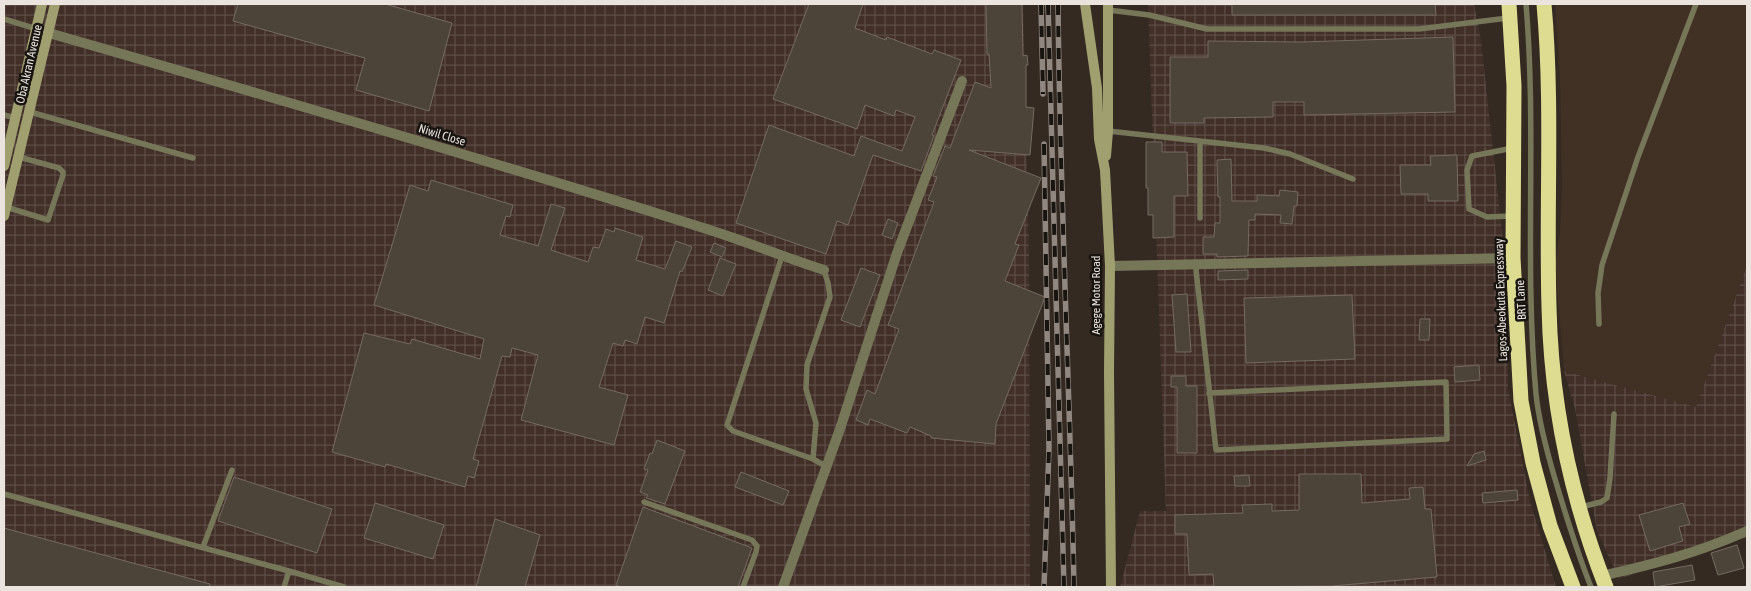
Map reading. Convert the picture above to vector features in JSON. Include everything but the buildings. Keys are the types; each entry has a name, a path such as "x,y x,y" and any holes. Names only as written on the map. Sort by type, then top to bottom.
{"highway":[{"path":"1544,4 1548,50 1548,308 1556,390 1568,467 1600,583"},
{"name":"Lagos-Abeokuta Expressway","path":"1510,11 1514,86 1513,258 1521,401 1533,462 1550,526 1573,587"}],"main road":[{"name":"Oba Akran Avenue","path":"4,166 42,4"},
{"name":"Oba Akran Avenue","path":"5,212 55,4"},
{"name":"Agege Motor Road","path":"1085,4 1097,88 1099,139 1105,170 1110,266 1111,587"},
{"path":"1105,170 1108,131 1108,7"}],"street":[{"name":"Niwil Close","path":"49,33 323,112 687,223 824,270"},
{"path":"783,587 840,430 897,253 962,81"},
{"path":"1110,266 1513,258"},
{"path":"1600,583 1717,544 1747,530"}],"lane":[{"name":"BRT Lane","path":"1526,4 1530,48 1530,265 1536,396 1547,451 1567,522 1600,583"},
{"path":"1598,324 1598,293 1602,265 1638,157 1696,4"},
{"path":"1108,7 1207,30 1419,29 1510,11"},
{"path":"4,19 37,29"},
{"path":"30,112 193,158"},
{"path":"4,114 16,118"},
{"path":"1108,131 1264,148 1290,154 1353,179"},
{"path":"1200,141 1200,218"},
{"path":"1513,148 1472,156 1467,170 1469,210 1488,217 1513,216"},
{"path":"5,212 48,220 63,175 59,168 19,157"},
{"path":"782,256 727,425 733,431 813,459 827,467"},
{"path":"1197,265 1196,270 1209,393 1216,450 1447,439 1446,382 1209,393"},
{"path":"813,459 816,423 806,389 806,373 830,297 824,270"},
{"path":"1579,508 1601,502 1606,498 1610,478 1614,414"},
{"path":"203,548 232,470"},
{"path":"4,494 344,587"},
{"path":"644,502 752,540 757,546 756,552 743,587"},
{"path":"284,587 289,571"}],"shaded area":[{"path":"4,4 1023,4 1029,248 1030,587 4,587"},
{"path":"1148,4 1474,4 1481,40 1503,241 1507,314 1508,388 1530,501 1556,587 1120,587 1140,511 1166,511"},
{"path":"1555,4 1747,4 1747,265 1696,407 1564,371 1555,264 1560,233 1562,187 1560,77"},
{"path":"1747,265 1747,537 1619,579 1597,531 1575,409 1564,371 1696,406"}],"railway":[{"path":"1041,4 1043,94"},
{"path":"1048,4 1064,587"},
{"path":"1058,4 1074,587"},
{"path":"1044,144 1049,448 1044,587"}]}
